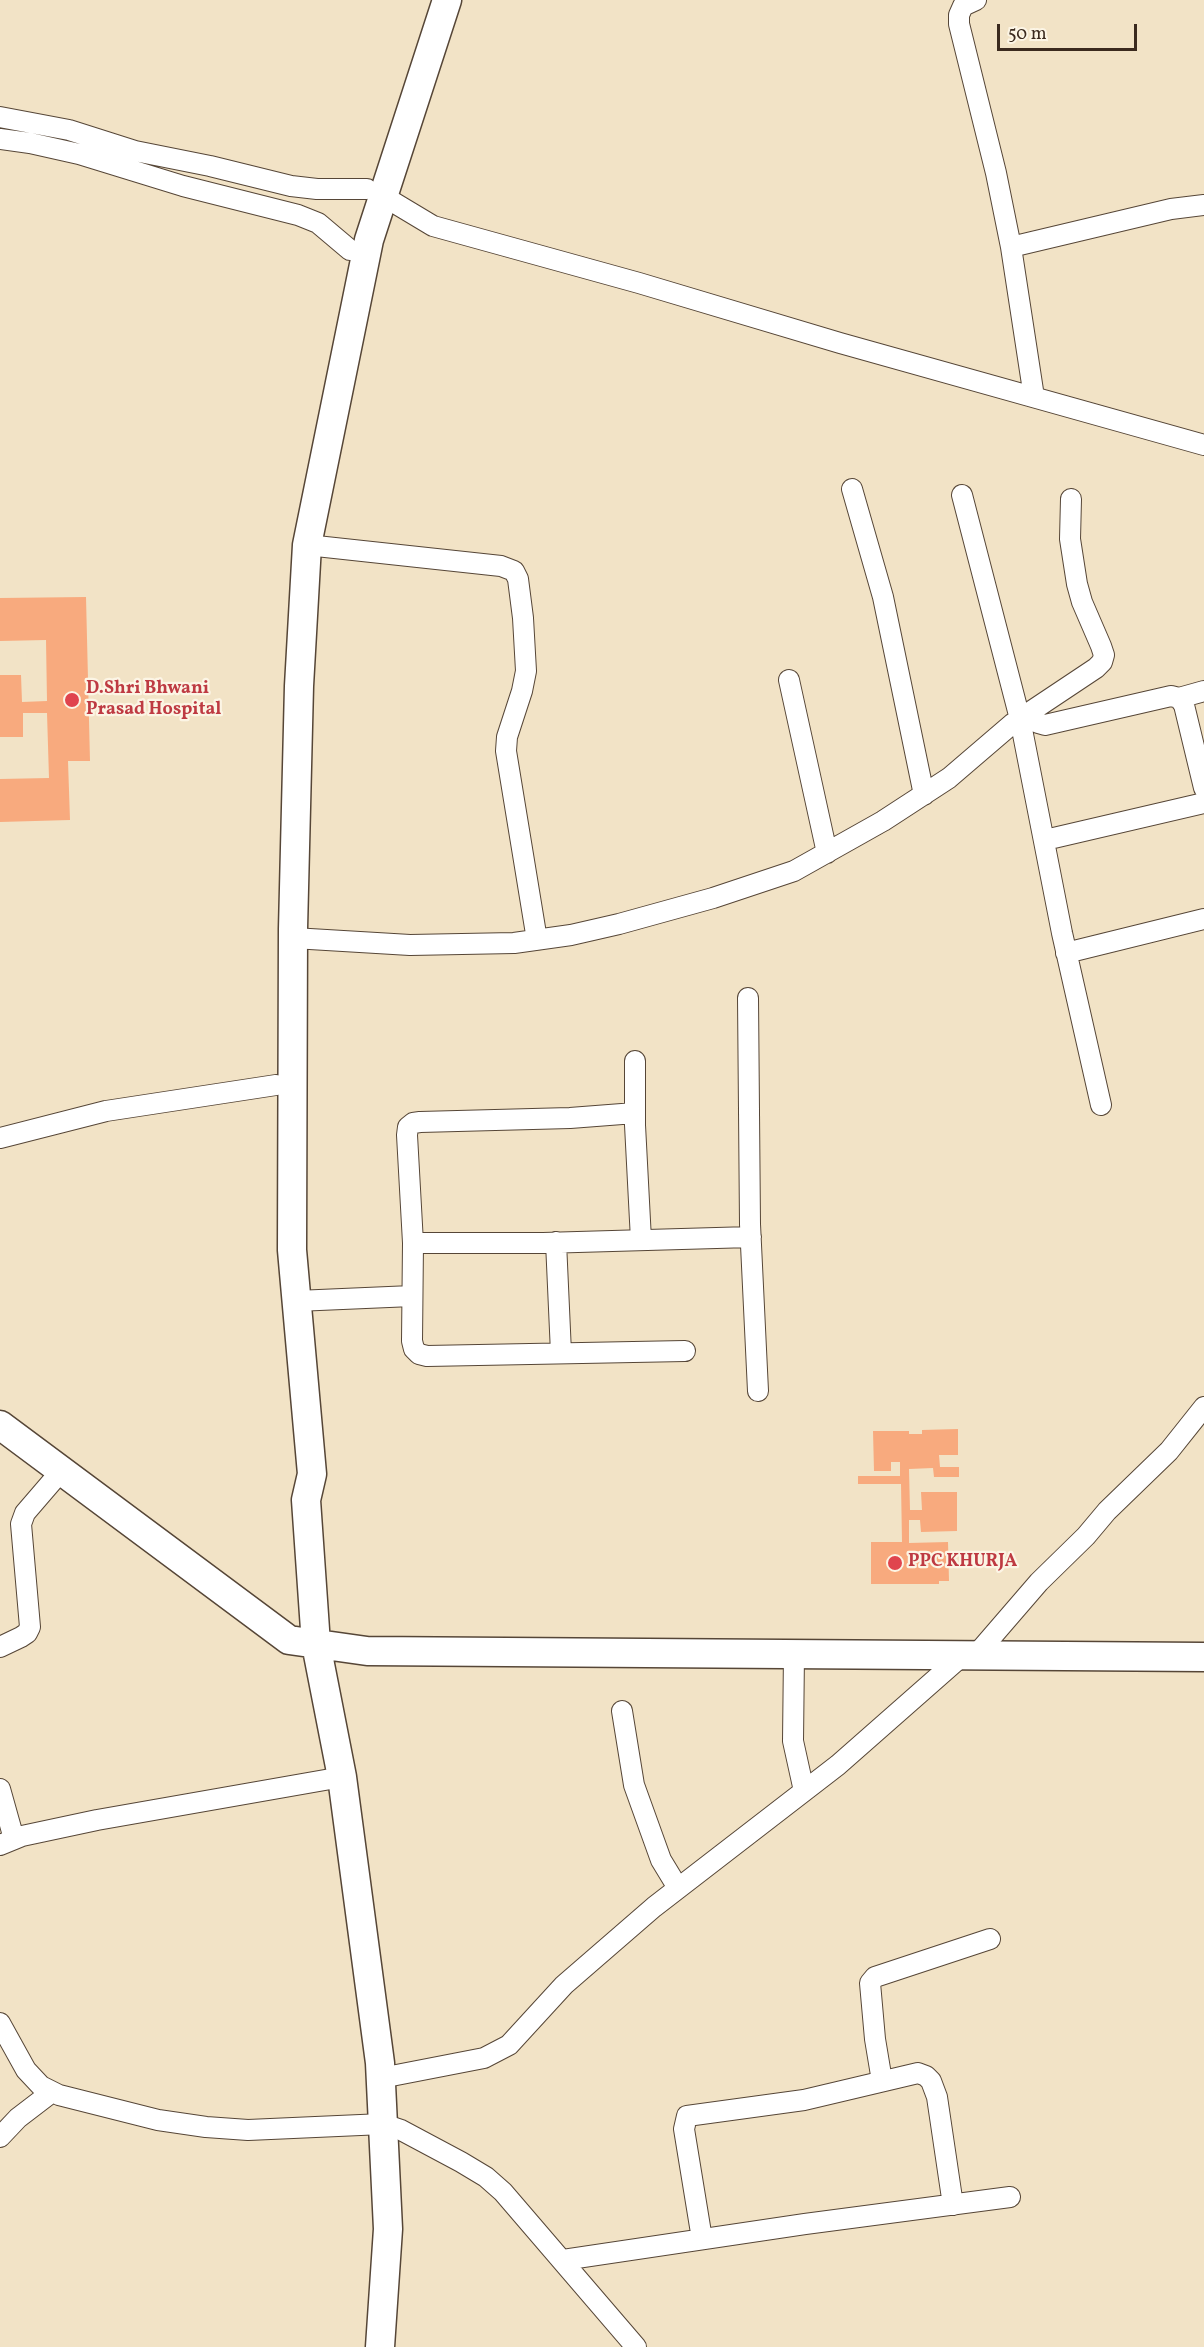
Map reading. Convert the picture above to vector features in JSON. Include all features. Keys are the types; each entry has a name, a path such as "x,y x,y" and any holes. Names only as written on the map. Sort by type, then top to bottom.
{"street":[{"path":"306,1500 292,1473 274,1253 284,605 294,514 315,412 342,302 430,0"},
{"path":"380,2347 388,2229 381,2078 342,1777 316,1644 306,1500 312,1474 292,1250 293,939 299,686 307,545 366,218 447,0"},
{"path":"976,0 963,6 959,15 959,24 996,173 1011,247 1034,397"},
{"path":"0,117 59,128 135,151 291,186 327,190 366,218"},
{"path":"0,139 30,142 79,154 183,186 298,215 318,223 366,218 433,226 1204,445"},
{"path":"1011,247 1171,209 1204,205"},
{"path":"852,489 882,597 924,795"},
{"path":"962,495 1024,717 1066,953 1101,1106"},
{"path":"293,939 410,945 514,943 620,924 712,898 794,871 884,821 949,778 1024,717 1102,662 1104,655 1077,584 1070,539 1071,499"},
{"path":"307,545 501,566 514,570 518,579 524,618 526,671 507,737 506,751 537,940"},
{"path":"789,680 827,853"},
{"path":"1024,717 1045,725 1171,696 1179,698 1204,691"},
{"path":"1179,698 1184,705 1204,788"},
{"path":"1045,840 1204,803"},
{"path":"1066,953 1204,919"},
{"path":"748,998 751,1237 758,1391"},
{"path":"635,1061 641,1240"},
{"path":"0,1138 106,1111 276,1085"},
{"path":"635,1113 570,1118 413,1123 408,1127 406,1135 413,1243 412,1341 414,1349 419,1354 427,1356 685,1351"},
{"path":"413,1243 751,1237"},
{"path":"556,1242 561,1353"},
{"path":"296,1301 412,1296"},
{"path":"381,2078 484,2058 509,2045 564,1985 678,1888 838,1765 970,1655 1086,1536 1107,1511 1169,1451 1204,1407"},
{"path":"0,1425 289,1640 367,1651 1204,1657"},
{"path":"0,1647 27,1633 30,1627 21,1524 25,1513 62,1470"},
{"path":"794,1654 794,1741 804,1791"},
{"path":"622,1711 634,1785 661,1860 678,1888"},
{"path":"0,1789 7,1842 97,1820 342,1777"},
{"path":"882,2080 871,2010 870,1983 875,1977 990,1940"},
{"path":"0,2023 26,2070 41,2086 52,2092 158,2120 206,2127 248,2130 383,2124 401,2130 486,2178 503,2192 636,2347"},
{"path":"702,2239 684,2129 687,2116 804,2100 918,2073 931,2081 938,2097 953,2205"},
{"path":"0,2137 18,2118 52,2092"},
{"path":"562,2260 1010,2197"}],"building":[{"path":"86,597 90,761 68,761 70,820 0,822 0,779 49,778 47,713 23,713 23,737 0,737 0,675 21,675 22,702 47,701 46,640 0,641 0,598"},
{"path":"958,1429 958,1455 939,1455 940,1467 959,1467 959,1477 934,1477 933,1468 909,1469 910,1510 922,1510 921,1492 957,1492 957,1531 921,1532 920,1520 909,1520 909,1543 948,1542 949,1581 939,1581 939,1584 871,1584 871,1542 902,1542 901,1484 858,1484 858,1476 900,1476 900,1462 891,1462 891,1471 874,1471 873,1431 909,1431 909,1434 922,1434 922,1430"}],"place":[{"name":"D.Shri Bhwani Prasad Hospital","path":"72,700"},
{"name":"PPC KHURJA","path":"895,1563"}]}
